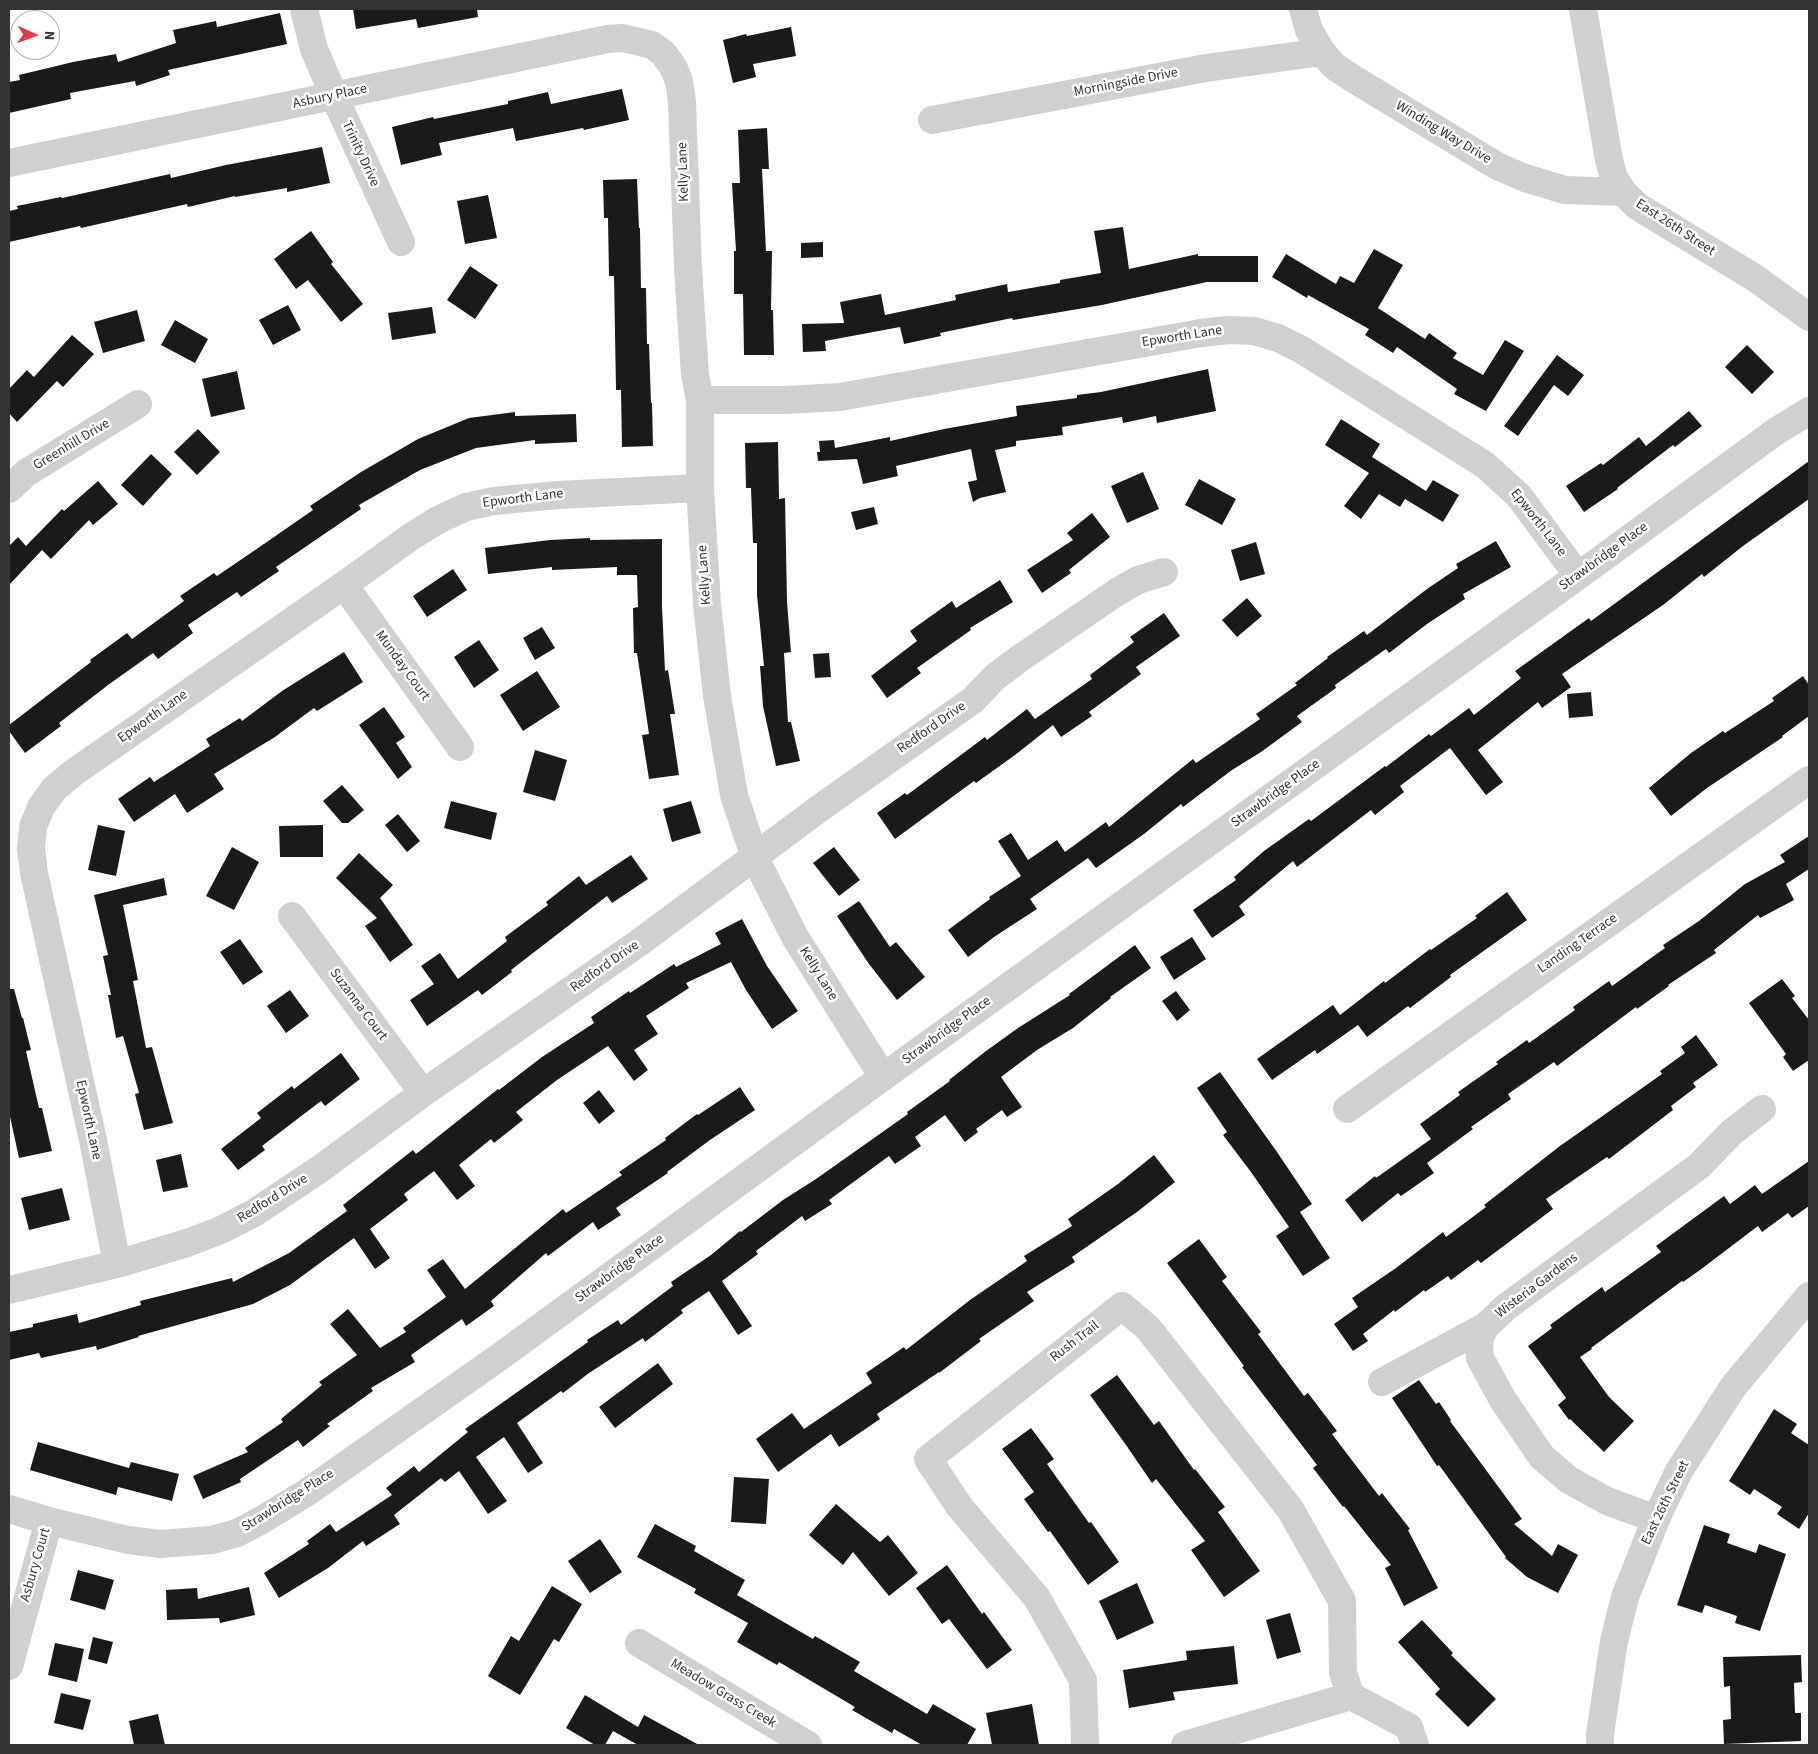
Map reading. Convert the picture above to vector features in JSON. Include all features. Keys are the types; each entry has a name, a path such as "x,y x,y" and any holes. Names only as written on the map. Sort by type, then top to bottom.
{"street":[{"name":"Trinity Drive","path":"304,9 314,49 401,242"},
{"name":"Winding Way Drive","path":"1303,9 1309,30 1322,52 1334,66 1497,166 1525,178 1565,190 1623,192"},
{"name":"East 26th Street","path":"1583,9 1609,160 1614,178 1623,192 1637,206 1755,278 1809,317"},
{"name":"Asbury Place","path":"9,163 608,39 623,38 652,45"},
{"name":"Kelly Lane","path":"652,45 663,53 672,64 679,81 682,101 688,268 695,375 700,400 700,488 707,604 717,696 734,795 755,858 795,937 883,1077"},
{"name":"Morningside Drive","path":"932,120 1206,68 1322,52"},
{"name":"Epworth Lane","path":"700,400 785,400 840,397 1201,333 1229,330 1254,331 1278,338 1302,350 1485,465 1519,496 1578,576"},
{"name":"Greenhill Drive","path":"9,489 26,473 138,404"},
{"name":"Strawbridge Place","path":"49,1521 135,1541 160,1544 212,1540 237,1533 306,1493 498,1358 1775,432 1809,411"},
{"name":"Epworth Lane","path":"117,1264 92,1138 34,873 31,849 33,827 41,807 54,790 73,773 412,536 438,520 466,508 494,500 700,488"},
{"name":"Redford Drive","path":"9,1290 117,1264 187,1243 221,1230 254,1213 320,1169 423,1093 640,942 820,808 973,700 1019,658 1116,592 1138,580 1164,572"},
{"name":"Munday Court","path":"344,585 460,747"},
{"name":"Landing Terrace","path":"1347,1109 1809,780"},
{"name":"Suzanna Court","path":"292,916 423,1093"},
{"name":"Wisteria Gardens","path":"1656,1518 1607,1501 1569,1480 1542,1457 1503,1400 1480,1358 1479,1344 1481,1334 1486,1326 1506,1307 1699,1166 1732,1132 1762,1109"},
{"name":"East 26th Street","path":"1600,1745 1614,1641 1626,1598 1656,1518 1679,1471 1733,1388 1809,1296"},
{"name":"Rush Trail","path":"1085,1745 1083,1680 1037,1598 959,1506 928,1459 1122,1306 1148,1328 1290,1509 1342,1601 1343,1673 1351,1696"},
{"path":"1382,1382 1486,1326"},
{"path":"9,1509 49,1521"},
{"name":"Asbury Court","path":"9,1666 49,1521"},
{"name":"Meadow Grass Creek","path":"639,1643 808,1745"},
{"path":"1185,1745 1351,1696 1409,1727 1415,1745"}],"building":[{"path":"353,9 477,9 478,17 418,28 416,19 356,29"},
{"path":"280,13 287,44 168,70 170,75 136,86 135,81 70,93 71,99 9,113 9,82 20,80 19,75 116,54 118,62 176,43 173,30 216,21 217,27"},
{"path":"791,27 796,56 753,64 756,77 733,83 723,40 746,34 747,36"},
{"path":"622,89 629,120 584,130 583,128 516,141 513,128 439,143 442,155 401,165 392,127 433,117 434,119 508,104 508,101 548,92 551,104"},
{"path":"767,128 769,169 762,169 766,251 772,251 771,310 773,310 774,355 744,355 743,294 734,294 734,251 736,251 732,183 740,183 738,130"},
{"path":"322,147 330,183 287,192 287,188 235,196 188,207 187,204 9,242 9,211 18,209 17,206 170,174 171,178 226,165"},
{"path":"637,179 641,288 646,288 653,446 622,447 621,390 616,390 614,276 609,276 608,218 604,218 603,180"},
{"path":"488,195 497,238 465,244 457,201"},
{"path":"1123,227 1129,269 1198,254 1198,256 1258,256 1258,282 1207,282 1102,305 1013,320 1012,318 940,333 941,336 904,344 900,327 825,341 826,351 803,352 802,324 844,323 840,302 881,294 885,315 956,300 955,295 1007,284 1008,292 1060,283 1060,280 1101,273 1094,231"},
{"path":"311,231 333,262 331,264 363,304 341,322 308,280 296,289 274,259"},
{"path":"823,242 823,257 801,258 801,243"},
{"path":"1374,249 1403,265 1378,308 1425,339 1429,333 1457,353 1453,358 1483,375 1505,340 1524,351 1486,411 1454,394 1457,389 1397,347 1393,353 1365,335 1369,329 1308,295 1307,298 1272,277 1286,254 1336,284 1340,276 1354,283"},
{"path":"470,266 498,285 475,319 447,300"},
{"path":"288,305 301,330 273,345 259,320"},
{"path":"432,307 436,333 392,340 388,313"},
{"path":"137,310 145,341 103,353 94,322"},
{"path":"175,320 208,339 195,363 161,345"},
{"path":"72,335 94,354 63,387 57,381 17,422 9,413 9,389 27,370 34,377"},
{"path":"1747,345 1774,372 1752,394 1725,367"},
{"path":"1557,355 1584,375 1568,396 1554,385 1518,436 1504,426"},
{"path":"1208,369 1216,411 1157,423 1156,416 1123,423 1122,417 1062,427 1063,435 1016,441 1016,446 995,450 1006,492 980,498 973,502 968,482 977,480 971,449 896,466 898,476 863,484 857,459 818,461 817,452 820,452 819,441 834,440 835,448 890,437 890,441 1017,416 1016,406 1077,398 1077,395 1101,392"},
{"path":"237,371 245,409 211,417 202,379"},
{"path":"1689,411 1702,426 1675,447 1673,445 1618,489 1584,512 1566,486 1601,463 1603,465 1639,437 1646,446"},
{"path":"515,412 515,416 576,414 577,442 535,444 535,440 476,448 420,470 359,505 361,509 276,567 279,571 241,597 237,592 188,625 193,633 158,659 153,653 108,685 59,723 61,726 25,753 9,731 9,725 91,662 90,660 127,633 132,639 184,601 180,596 214,573 217,576 261,546 313,510 310,506 361,472 418,439 469,418"},
{"path":"1341,419 1380,444 1372,457 1426,491 1433,480 1459,495 1443,522 1405,499 1400,507 1379,494 1361,519 1344,506 1369,473 1325,445"},
{"path":"198,429 220,452 197,475 174,452"},
{"path":"778,442 779,499 785,498 787,602 791,652 784,653 788,722 791,722 800,761 776,766 763,706 760,666 764,666 757,595 757,543 753,543 751,488 746,488 745,443"},
{"path":"151,454 172,474 143,506 121,485"},
{"path":"1809,461 1809,499 1743,546 1704,577 1702,574 1663,605 1562,674 1571,687 1542,708 1538,702 1478,750 1503,782 1486,795 1450,748 1400,786 1404,792 1375,815 1371,810 1297,867 1293,861 1239,906 1245,915 1212,938 1193,910 1236,880 1234,877 1264,851 1309,819 1311,821 1429,734 1431,736 1469,708 1474,715 1521,678 1515,671 1589,618 1591,621"},
{"path":"1143,472 1159,509 1127,523 1111,486"},
{"path":"1199,479 1236,499 1222,525 1185,505"},
{"path":"98,481 118,504 93,525 89,520 51,559 42,550 9,585 9,546 18,537 26,546 62,509 64,511"},
{"path":"874,507 878,524 856,530 851,512"},
{"path":"1092,513 1110,537 1069,570 1071,573 1042,593 1027,570 1073,540 1067,533"},
{"path":"590,538 590,540 662,539 662,607 665,671 668,670 675,714 670,714 679,775 649,779 642,735 649,734 637,653 634,653 633,608 638,607 637,575 617,575 617,567 552,570 552,567 488,574 485,548 550,540"},
{"path":"1496,541 1511,567 1463,594 1465,599 1427,624 1389,653 1386,649 1335,685 1336,688 1297,716 1302,722 1261,752 1232,770 1183,807 1181,804 1144,834 1096,868 1088,858 1030,899 1037,909 994,937 968,957 948,930 990,899 989,897 1021,876 998,841 1011,833 1028,860 1057,840 1065,852 1106,822 1109,827 1193,759 1196,763 1260,719 1256,714 1297,685 1295,683 1327,657 1364,631 1367,635 1458,568 1456,564"},
{"path":"1256,542 1265,574 1240,581 1231,550"},
{"path":"453,569 467,590 427,617 413,596"},
{"path":"1000,580 1013,602 970,628 971,630 917,668 921,673 887,698 871,676 917,641 910,631 952,601 956,608"},
{"path":"1247,598 1262,616 1237,637 1222,620"},
{"path":"1164,613 1180,636 1136,667 1141,674 1089,712 1092,716 1061,737 1053,725 1015,755 976,783 974,781 895,839 877,813 905,793 907,795 985,737 987,740 1027,709 1035,719 1092,679 1090,675 1134,642 1130,637"},
{"path":"542,627 555,648 535,660 523,638"},
{"path":"479,640 499,670 474,688 454,657"},
{"path":"344,652 363,682 317,711 314,708 275,737 214,774 224,789 187,813 175,794 134,822 118,799 150,777 154,782 210,746 206,739 240,718 242,721 282,691"},
{"path":"829,653 831,677 815,678 813,654"},
{"path":"537,671 560,707 523,731 500,695"},
{"path":"1803,676 1809,685 1809,716 1783,737 1707,788 1671,816 1649,788 1691,753 1723,731 1725,733 1774,701 1772,698"},
{"path":"1591,692 1593,716 1569,718 1567,694"},
{"path":"384,707 405,737 396,743 412,767 398,779 359,725"},
{"path":"535,750 567,760 555,801 523,792"},
{"path":"342,785 364,810 348,823 342,823 323,801"},
{"path":"451,801 497,813 491,840 444,828"},
{"path":"691,801 701,833 672,842 663,809"},
{"path":"398,814 420,841 407,852 385,825"},
{"path":"98,825 125,831 116,876 88,870"},
{"path":"323,825 323,857 280,857 279,826"},
{"path":"1809,836 1809,869 1786,884 1794,900 1760,918 1758,915 1714,950 1716,953 1668,985 1637,1009 1636,1007 1557,1066 1554,1062 1508,1094 1511,1099 1471,1127 1473,1129 1427,1163 1434,1173 1401,1196 1398,1193 1362,1222 1345,1200 1375,1176 1376,1178 1431,1139 1420,1124 1460,1095 1458,1092 1498,1064 1496,1062 1527,1040 1529,1043 1575,1010 1573,1007 1609,981 1612,986 1665,948 1663,945 1699,921 1745,884 1785,862 1780,855"},
{"path":"232,847 259,862 234,910 206,896"},
{"path":"834,847 860,880 839,896 813,863"},
{"path":"359,853 393,885 380,898 413,945 390,962 365,926 377,918 336,878"},
{"path":"631,855 648,879 612,903 607,896 511,970 512,972 482,995 478,990 427,1026 410,1000 434,984 421,966 440,953 458,979 507,941 505,937 548,905 546,902 579,876 586,885"},
{"path":"164,878 167,895 123,905 138,980 133,981 146,1048 152,1047 173,1123 144,1130 135,1094 139,1093 123,1036 116,1038 108,995 111,995 103,956 108,955 94,895"},
{"path":"1507,892 1527,920 1450,975 1451,977 1410,1008 1408,1006 1367,1037 1358,1025 1317,1054 1315,1050 1272,1080 1257,1059 1333,1005 1340,1015 1384,981 1385,983 1430,949 1477,918 1475,916"},
{"path":"859,901 890,947 896,942 925,977 897,1000 869,964 837,916"},
{"path":"742,919 767,966 798,1011 772,1029 746,990 731,962 686,983 689,988 646,1016 658,1034 634,1050 648,1070 634,1081 608,1046 557,1080 516,1112 523,1120 494,1143 491,1139 459,1165 475,1186 457,1200 434,1171 404,1194 408,1200 370,1229 390,1258 375,1269 354,1238 290,1285 253,1304 138,1336 97,1350 96,1346 41,1358 39,1353 9,1360 9,1332 33,1327 33,1324 77,1314 79,1323 141,1305 140,1301 232,1278 233,1282 289,1253 347,1211 343,1205 413,1150 416,1154 498,1089 594,1023 591,1017 674,964 676,967 721,944 715,933"},
{"path":"1192,937 1206,959 1174,980 1160,957"},
{"path":"240,939 263,972 243,985 220,952"},
{"path":"1135,945 1151,968 1110,997 1073,1028 1037,1050 1001,1077 1022,1107 1007,1117 1002,1110 976,1129 978,1132 965,1142 945,1115 915,1137 921,1146 895,1164 889,1156 829,1200 832,1204 805,1221 802,1216 756,1251 758,1254 722,1281 752,1326 738,1335 709,1291 681,1310 683,1313 645,1342 643,1338 589,1373 563,1393 561,1391 517,1423 543,1463 528,1473 504,1437 476,1457 507,1501 488,1514 459,1471 445,1482 441,1478 394,1515 400,1524 366,1546 363,1541 328,1568 279,1598 264,1573 309,1544 307,1541 330,1524 336,1532 392,1495 386,1488 414,1466 419,1472 468,1432 465,1429 588,1342 587,1340 618,1320 621,1325 673,1286 671,1282 711,1255 783,1200 908,1114 907,1112 950,1081 986,1051 1070,995"},
{"path":"1782,979 1795,996 1792,998 1809,1020 1809,1060 1793,1071 1783,1057 1786,1054 1749,1003"},
{"path":"9,989 14,989 23,1018 31,1050 26,1051 39,1108 42,1108 52,1151 19,1158 9,1112"},
{"path":"290,990 309,1016 286,1033 267,1006"},
{"path":"1176,991 1190,1010 1177,1021 1162,1001"},
{"path":"1696,1035 1718,1065 1693,1083 1696,1087 1671,1106 1673,1110 1609,1159 1607,1157 1546,1199 1553,1209 1481,1263 1478,1260 1451,1280 1448,1276 1425,1292 1424,1290 1395,1312 1394,1310 1363,1334 1368,1341 1353,1351 1334,1324 1358,1307 1352,1298 1396,1268 1443,1232 1446,1237 1486,1207 1484,1205 1560,1146 1662,1074 1660,1071 1685,1053 1681,1047"},
{"path":"341,1053 360,1079 325,1106 321,1101 262,1146 265,1150 238,1170 221,1149 261,1118 257,1113 292,1086 294,1089"},
{"path":"1220,1072 1312,1204 1300,1212 1330,1258 1303,1276 1276,1236 1289,1227 1223,1135 1227,1132 1197,1088"},
{"path":"740,1087 755,1110 616,1208 621,1215 598,1230 593,1222 548,1256 546,1253 491,1301 494,1306 466,1326 462,1319 411,1355 415,1362 371,1388 373,1391 327,1424 330,1426 303,1447 298,1440 240,1479 241,1482 203,1499 193,1476 248,1452 245,1448 283,1422 281,1419 322,1385 319,1382 357,1355 330,1324 348,1309 380,1348 406,1332 403,1328 446,1297 427,1270 443,1259 465,1289 563,1209 566,1213 622,1175 619,1172 666,1140 665,1138 697,1114"},
{"path":"599,1090 615,1111 599,1124 583,1103"},
{"path":"181,1154 188,1187 163,1192 156,1160"},
{"path":"1154,1155 1175,1182 1137,1212 1072,1257 1075,1262 1027,1292 1034,1301 979,1339 981,1341 939,1373 877,1414 880,1419 839,1447 831,1434 778,1472 756,1439 792,1413 804,1429 872,1383 866,1373 904,1347 906,1350 970,1300 1027,1261 1024,1256 1072,1226 1068,1219 1118,1184"},
{"path":"1809,1161 1809,1206 1792,1218 1788,1213 1762,1232 1758,1226 1580,1357 1609,1397 1634,1421 1604,1452 1569,1420 1558,1405 1566,1398 1528,1346 1552,1328 1550,1325 1602,1287 1605,1292 1661,1252 1656,1246 1724,1196 1730,1204 1755,1185 1762,1194"},
{"path":"62,1188 70,1220 29,1230 21,1198"},
{"path":"1199,1239 1227,1277 1222,1281 1261,1332 1258,1334 1304,1396 1308,1393 1337,1431 1332,1434 1379,1496 1382,1493 1410,1529 1408,1530 1438,1588 1404,1606 1385,1568 1391,1565 1313,1468 1317,1465 1242,1367 1244,1366 1167,1263"},
{"path":"658,1363 673,1384 615,1428 599,1407"},
{"path":"1117,1375 1154,1425 1159,1421 1194,1470 1225,1507 1218,1512 1260,1571 1224,1597 1191,1550 1205,1541 1156,1479 1152,1483 1090,1395"},
{"path":"1419,1380 1436,1404 1439,1402 1450,1421 1522,1519 1514,1524 1552,1556 1558,1544 1578,1555 1558,1593 1527,1577 1505,1558 1439,1465 1437,1466 1392,1398"},
{"path":"1774,1409 1797,1424 1791,1433 1809,1445 1809,1513 1799,1529 1777,1514 1782,1507 1754,1489 1750,1495 1729,1481"},
{"path":"1031,1428 1054,1459 1047,1464 1119,1562 1088,1585 1050,1531 1048,1532 1024,1499 1034,1492 1002,1449"},
{"path":"38,1442 129,1468 131,1462 179,1474 172,1501 118,1487 116,1495 30,1470"},
{"path":"734,1477 769,1479 766,1524 731,1522"},
{"path":"836,1504 880,1542 888,1535 918,1573 889,1596 853,1552 843,1565 809,1535"},
{"path":"655,1524 696,1546 694,1551 745,1580 737,1595 813,1639 815,1636 860,1662 854,1671 927,1714 933,1704 976,1729 967,1745 922,1745 894,1729 892,1733 852,1710 855,1707 779,1662 777,1665 737,1642 748,1623 694,1593 696,1589 637,1557"},
{"path":"1704,1525 1730,1534 1727,1543 1756,1553 1759,1544 1786,1554 1760,1631 1735,1623 1737,1616 1705,1605 1702,1613 1677,1605"},
{"path":"600,1539 622,1572 590,1593 568,1561"},
{"path":"947,1565 982,1614 984,1612 1012,1650 987,1669 949,1619 942,1624 916,1588"},
{"path":"78,1570 114,1580 105,1610 70,1600"},
{"path":"1137,1583 1154,1623 1117,1640 1099,1601"},
{"path":"552,1586 582,1604 559,1642 554,1639 520,1695 488,1676 511,1636 519,1641"},
{"path":"249,1587 255,1615 220,1623 219,1618 167,1620 166,1590 197,1588 198,1599"},
{"path":"1290,1613 1301,1652 1277,1659 1266,1620"},
{"path":"1422,1620 1453,1653 1451,1655 1496,1699 1468,1727 1435,1694 1440,1689 1398,1642"},
{"path":"93,1637 113,1642 107,1664 88,1659"},
{"path":"55,1643 84,1649 77,1682 48,1675"},
{"path":"1234,1646 1238,1684 1173,1692 1175,1700 1129,1708 1123,1670 1187,1660 1186,1651"},
{"path":"1801,1655 1802,1682 1794,1683 1795,1713 1801,1713 1801,1741 1724,1744 1723,1720 1731,1719 1730,1686 1724,1687 1723,1657"},
{"path":"61,1693 91,1700 83,1730 54,1723"},
{"path":"585,1695 638,1727 644,1715 699,1745 638,1745 613,1731 605,1745 595,1745 566,1728"},
{"path":"1032,1704 1039,1745 992,1745 986,1713"},
{"path":"158,1714 165,1745 134,1745 129,1721"}]}
